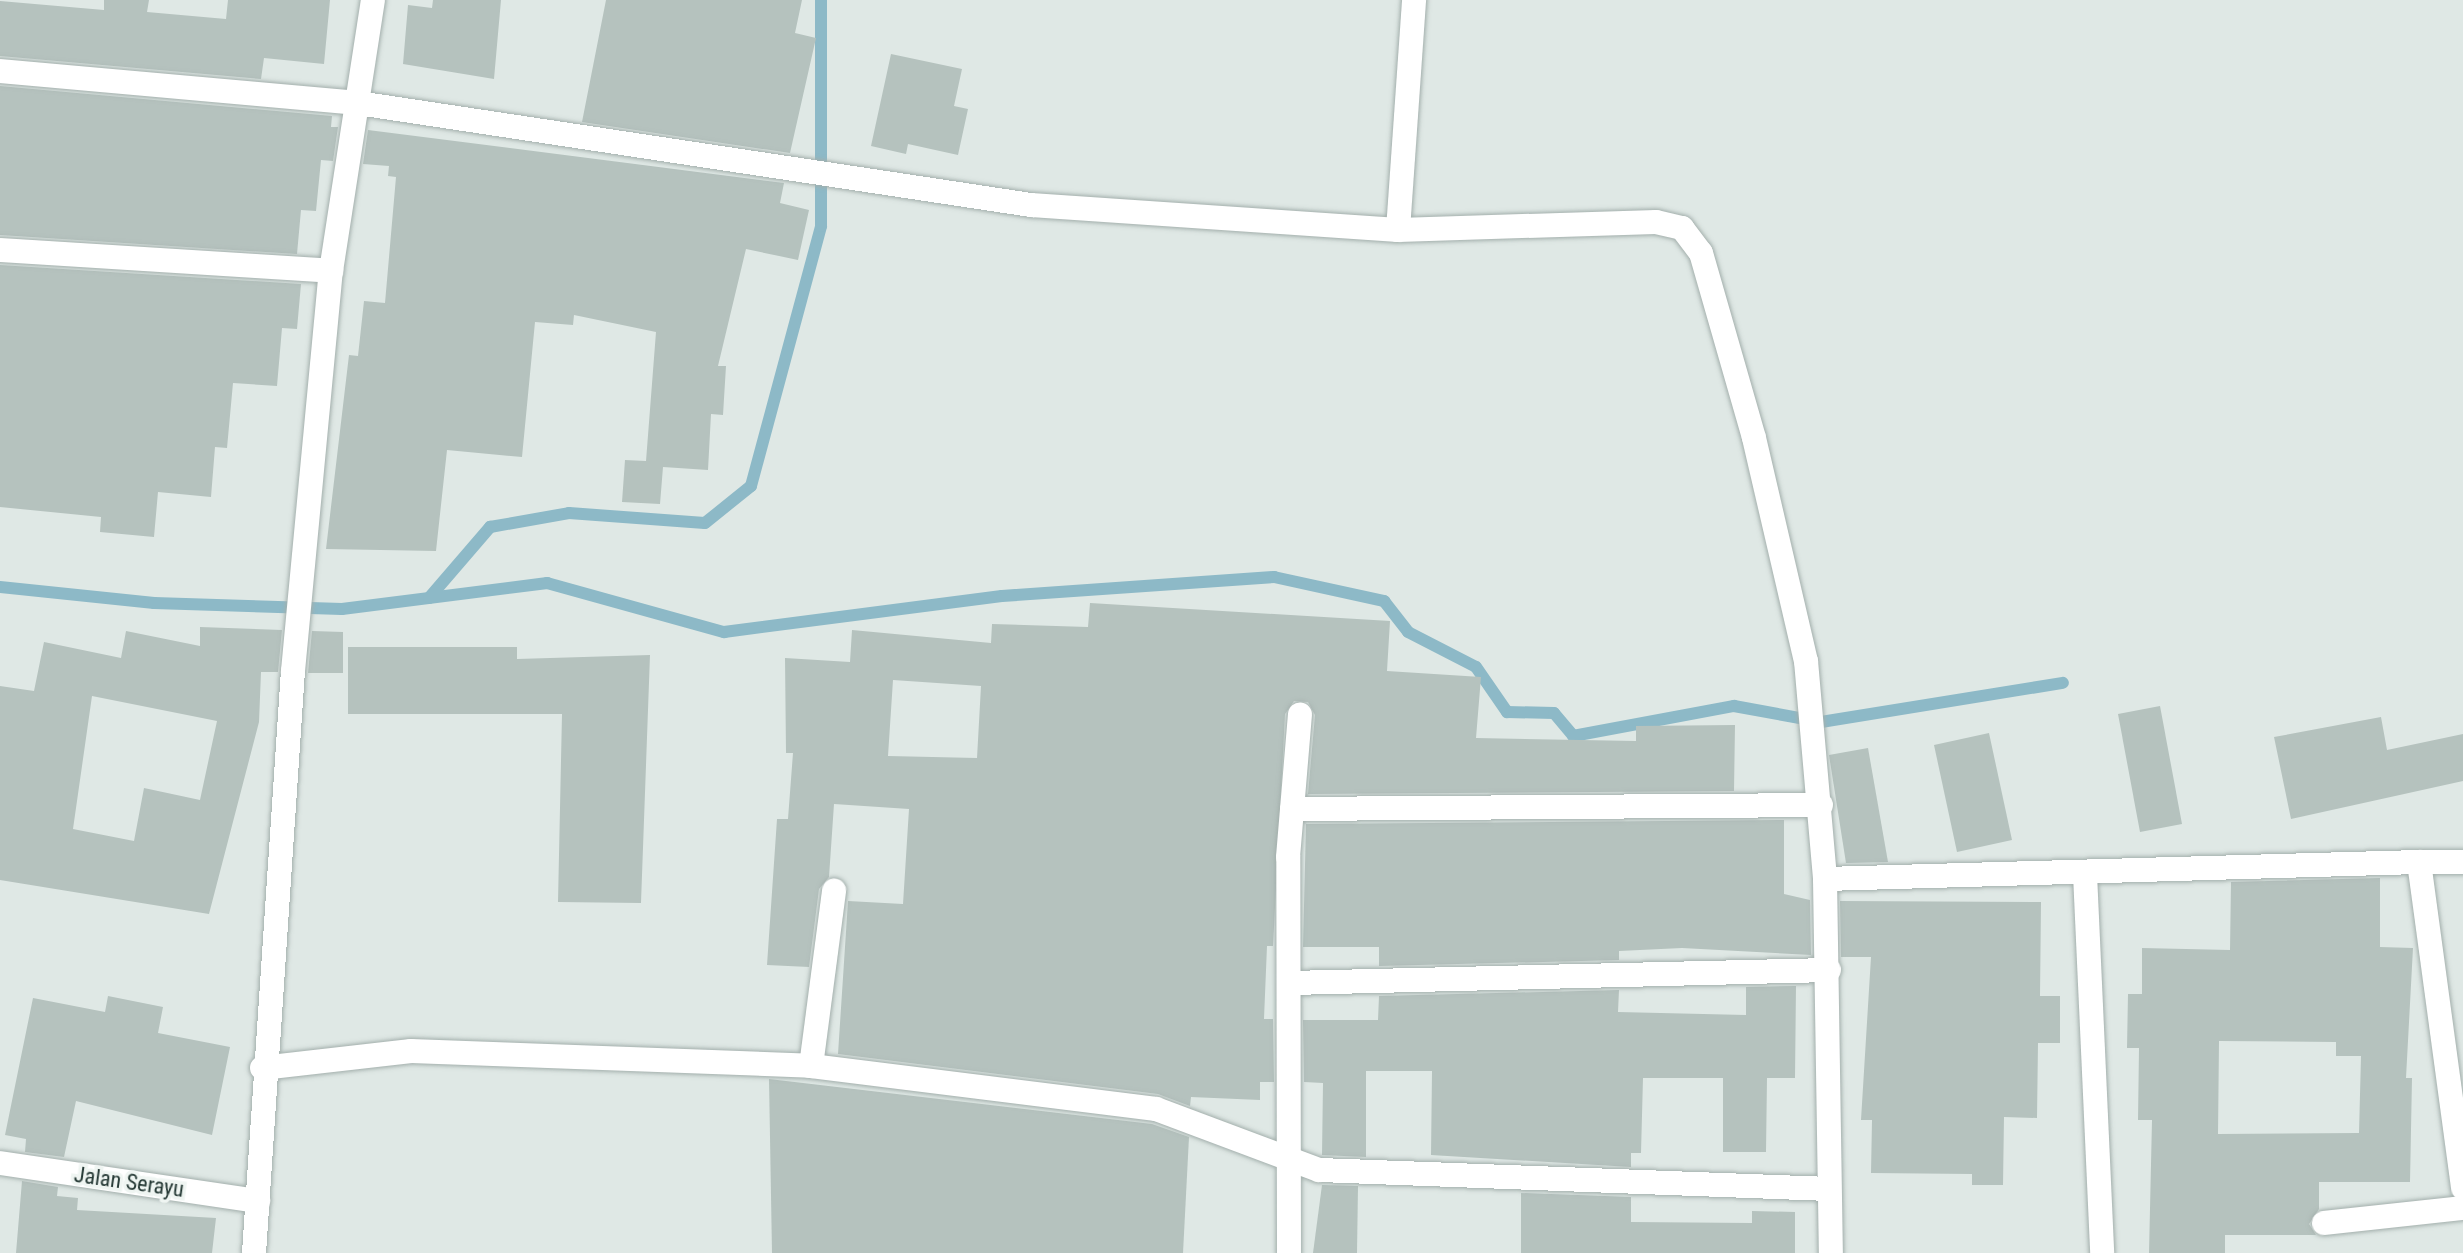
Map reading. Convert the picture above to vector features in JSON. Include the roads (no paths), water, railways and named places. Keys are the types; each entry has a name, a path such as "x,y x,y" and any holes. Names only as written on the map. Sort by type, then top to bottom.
{"street":[{"path":"254,1253 262,1068 293,671 331,271 373,0"},
{"path":"1398,230 1414,0"},
{"path":"0,71 358,103 852,181 1031,205 1398,230 1656,222 1687,233 1701,253 1754,438 1806,661 1820,795 1829,970 1831,1253"},
{"path":"0,250 331,271"},
{"path":"1289,1253 1293,1161 1290,983 1292,809 1300,715"},
{"path":"1292,809 1820,795"},
{"path":"2419,862 2463,1188"},
{"path":"1825,879 2463,862"},
{"path":"2085,874 2102,1253"},
{"path":"811,1066 834,891"},
{"path":"1290,983 1829,970"},
{"path":"262,1068 411,1051 811,1066 1156,1109 1293,1161 1379,1176 1829,1189"},
{"name":"Jalan Serayu","path":"0,1163 258,1201"},
{"path":"2324,1223 2463,1208"}],"waterway":[{"path":"429,598 490,527 569,513 705,523 751,486 821,226 821,0"},
{"path":"0,587 154,603 342,609 547,583 724,632 1002,596 1274,577 1384,601 1408,632 1476,667 1507,712 1554,713 1573,736 1734,706 1821,722 2063,683"}]}
